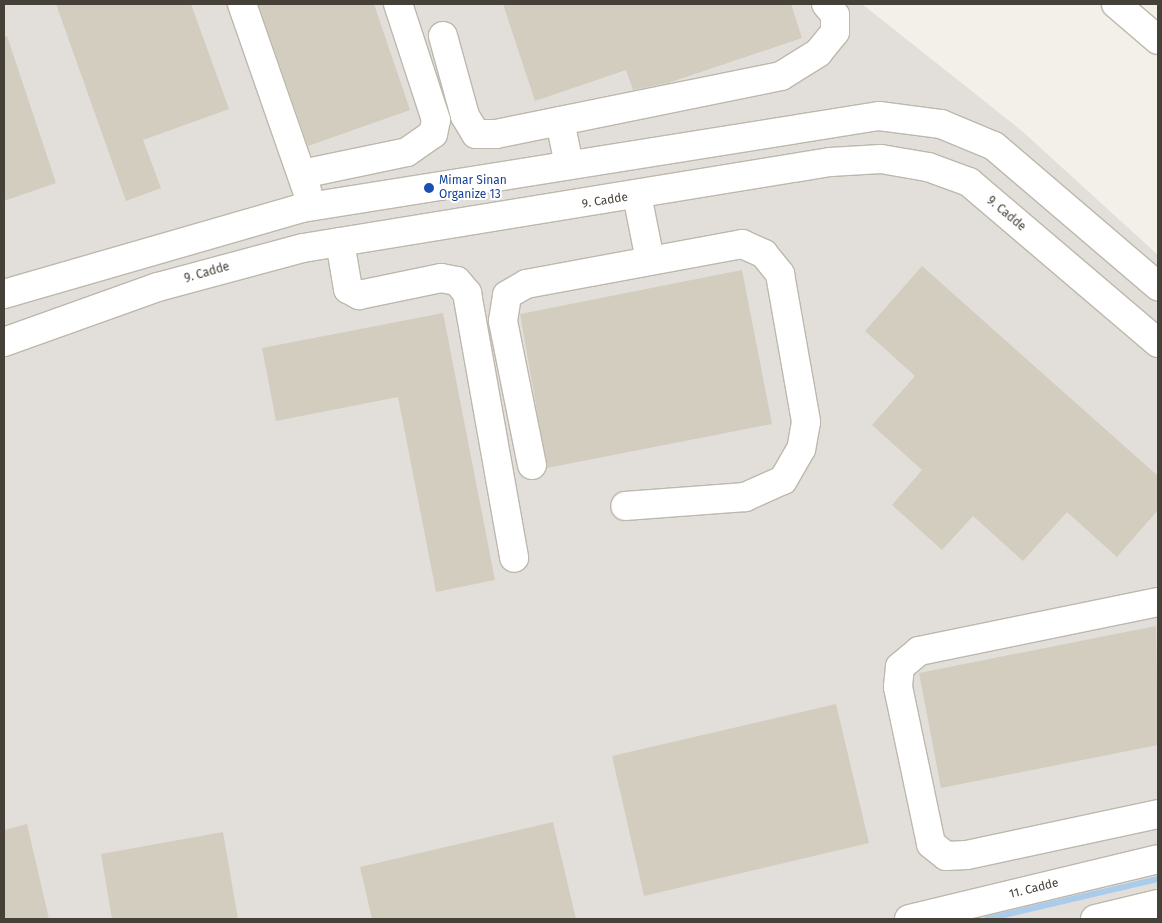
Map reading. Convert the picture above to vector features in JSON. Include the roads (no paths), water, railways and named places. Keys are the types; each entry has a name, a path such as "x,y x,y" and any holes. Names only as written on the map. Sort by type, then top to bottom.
{"street":[{"path":"242,4 312,207"},
{"path":"302,174 407,152 423,145 436,120 398,4"},
{"path":"443,36 465,116 476,134 496,134 781,76 818,54 835,32 835,15 826,4"},
{"path":"1116,4 1158,40"},
{"path":"4,294 312,207 858,118 927,121 994,146 1158,286"},
{"path":"560,121 569,165"},
{"path":"407,152 414,190"},
{"name":"9. Cadde","path":"4,342 158,287 340,242 637,196 855,159 928,167 969,182 1158,343"},
{"path":"637,196 650,260"},
{"path":"340,242 348,289 359,295 441,278 456,281 467,292 514,558"},
{"path":"532,465 502,321 507,295 526,284 742,244 764,254 780,274 806,422 801,449 783,480 745,497 625,506"},
{"path":"1158,602 919,650 900,666 898,687 931,844 946,856 967,855 1158,814"},
{"name":"11. Cadde","path":"909,919 1158,859"},
{"path":"1095,919 1158,904"}],"waterway":[{"path":"987,919 1158,879"}],"place":[{"name":"Mimar Sinan Organize 13","path":"429,188"}]}
